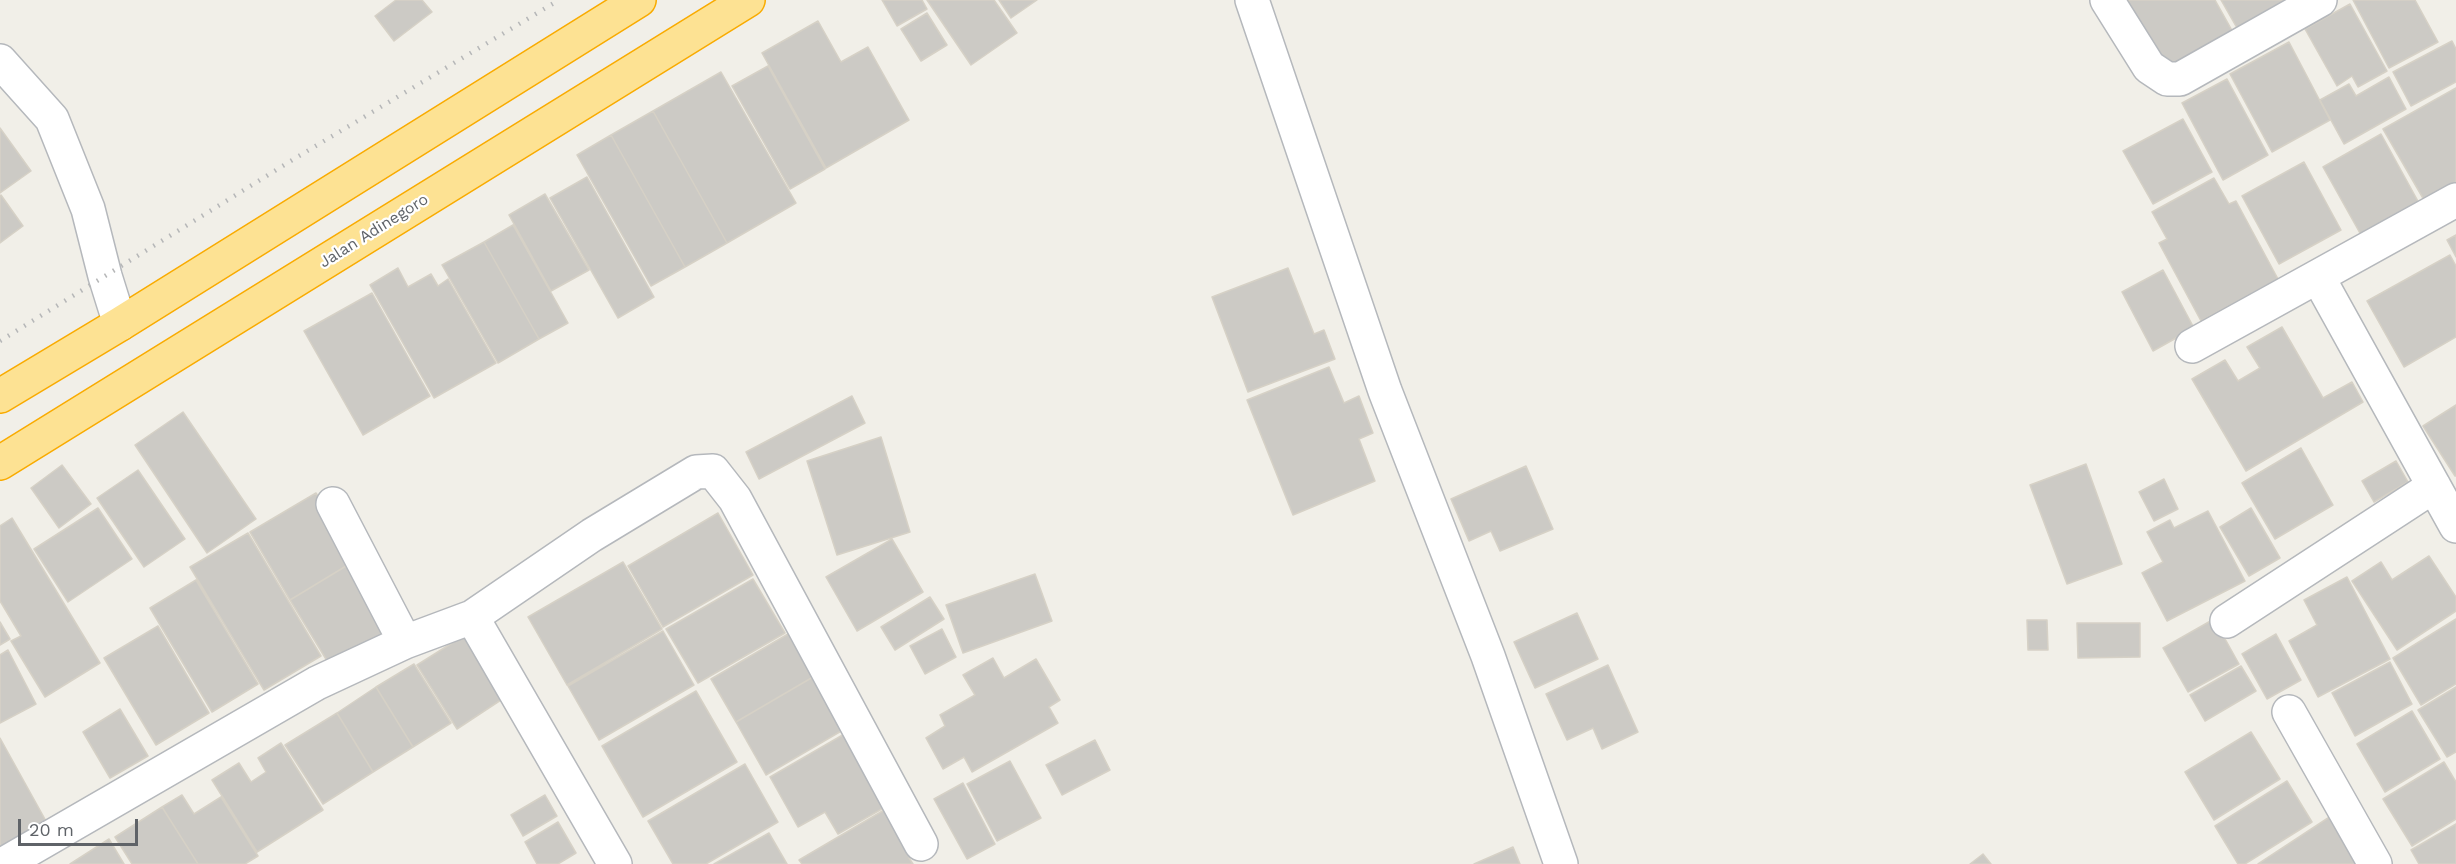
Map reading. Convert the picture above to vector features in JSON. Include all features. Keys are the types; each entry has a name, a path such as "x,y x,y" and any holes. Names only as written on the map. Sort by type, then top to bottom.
{"highway":[{"path":"0,396 120,324 639,0"},
{"name":"Jalan Adinegoro","path":"0,463 748,0"}],"street":[{"path":"1252,0 1385,392 1488,656 1561,864"},
{"path":"2107,0 2149,67 2167,79 2190,75 2320,0"},
{"path":"0,61 52,118 88,209 120,324"},
{"path":"2192,346 2456,200"},
{"path":"2318,277 2456,526"},
{"path":"4,864 317,683 405,642 472,617 592,535 696,472 713,471 735,499 921,844"},
{"path":"2227,621 2434,486"},
{"path":"333,504 405,642"},
{"path":"472,617 615,864"},
{"path":"2289,712 2375,864"}],"building":[{"path":"396,0 422,0 432,12 394,41 375,16"},
{"path":"882,0 922,0 927,9 897,26"},
{"path":"927,0 994,0 1017,33 971,65"},
{"path":"999,0 1037,0 1011,18"},
{"path":"2126,0 2215,0 2234,34 2167,72"},
{"path":"2221,0 2285,0 2289,7 2241,35"},
{"path":"2353,0 2415,0 2438,42 2389,68"},
{"path":"2350,4 2387,71 2358,87 2352,76 2337,86 2305,29"},
{"path":"927,13 947,45 921,61 901,29"},
{"path":"818,21 841,62 868,47 909,120 826,168 762,53"},
{"path":"2452,41 2456,49 2456,82 2411,106 2393,72"},
{"path":"2289,42 2330,120 2272,152 2230,74"},
{"path":"768,66 825,169 790,189 732,86"},
{"path":"721,72 796,203 727,243 653,111"},
{"path":"2389,77 2406,109 2344,144 2320,100 2349,84 2356,96"},
{"path":"2227,79 2268,155 2223,180 2182,103"},
{"path":"2456,88 2456,182 2424,200 2383,129"},
{"path":"653,111 727,243 685,267 611,135"},
{"path":"2183,119 2212,172 2153,204 2123,151"},
{"path":"0,128 31,171 0,193"},
{"path":"2381,134 2419,203 2361,235 2323,167"},
{"path":"611,135 685,267 651,286 577,155"},
{"path":"2304,162 2341,230 2279,264 2242,196"},
{"path":"587,177 654,297 618,318 550,198"},
{"path":"2214,178 2229,204 2236,201 2278,279 2201,321 2159,243 2167,239 2152,212"},
{"path":"545,194 589,270 551,291 509,215"},
{"path":"0,196 23,226 0,243"},
{"path":"513,225 568,323 539,339 484,242"},
{"path":"2456,235 2456,257 2447,240"},
{"path":"484,242 539,339 498,363 442,265"},
{"path":"2450,255 2456,266 2456,337 2404,367 2367,301"},
{"path":"398,268 408,287 431,274 438,286 448,279 496,363 434,398 370,285"},
{"path":"1288,268 1314,334 1324,330 1335,359 1248,392 1212,297"},
{"path":"2163,270 2194,328 2153,351 2122,292"},
{"path":"372,293 430,396 363,435 304,331"},
{"path":"2282,327 2323,398 2352,382 2363,402 2246,471 2192,379 2225,360 2238,381 2260,368 2247,347"},
{"path":"1329,367 1344,403 1359,396 1373,433 1359,439 1375,481 1293,515 1247,400"},
{"path":"852,396 865,423 759,479 746,452"},
{"path":"2456,405 2456,476 2455,476 2423,426"},
{"path":"183,412 256,519 207,553 135,445"},
{"path":"881,437 910,532 837,555 807,461"},
{"path":"2301,448 2333,505 2275,539 2242,483"},
{"path":"2396,461 2408,482 2374,502 2362,481"},
{"path":"2086,464 2122,564 2067,584 2030,485"},
{"path":"62,465 91,504 59,528 31,488"},
{"path":"1526,466 1553,529 1500,551 1491,531 1469,541 1451,499"},
{"path":"138,470 185,539 144,567 97,498"},
{"path":"2164,479 2178,509 2154,521 2139,492"},
{"path":"316,493 356,560 290,600 250,532"},
{"path":"98,508 132,559 68,602 34,549"},
{"path":"2251,508 2280,558 2249,576 2220,527"},
{"path":"2208,511 2245,581 2167,621 2142,573 2163,562 2147,532 2170,520 2174,528"},
{"path":"718,513 753,575 663,627 628,566"},
{"path":"12,518 100,663 45,697 11,641 21,636 0,601 0,526"},
{"path":"248,533 321,656 264,690 190,567"},
{"path":"892,539 923,592 857,631 826,577"},
{"path":"2429,556 2456,597 2456,611 2397,650 2352,581 2381,562 2392,580"},
{"path":"356,560 397,629 332,669 290,600"},
{"path":"623,562 662,629 567,685 528,617"},
{"path":"1035,574 1052,621 963,653 946,605"},
{"path":"2347,577 2390,659 2318,697 2289,641 2317,625 2304,600"},
{"path":"753,579 785,633 698,683 666,629"},
{"path":"196,580 258,684 212,712 150,608"},
{"path":"930,597 944,619 895,650 881,627"},
{"path":"1577,613 1598,659 1535,688 1514,642"},
{"path":"2214,619 2239,664 2188,692 2163,648"},
{"path":"2456,619 2456,684 2421,705 2393,658"},
{"path":"2027,620 2047,620 2048,650 2028,650"},
{"path":"0,622 10,639 0,645"},
{"path":"2077,623 2140,623 2140,657 2078,658"},
{"path":"158,626 209,713 156,745 104,658"},
{"path":"942,629 956,657 925,674 910,646"},
{"path":"663,631 694,685 599,740 568,686"},
{"path":"468,633 507,696 457,729 417,665"},
{"path":"788,634 813,677 736,722 711,679"},
{"path":"2276,634 2301,680 2267,699 2242,654"},
{"path":"8,650 36,704 0,723 0,655"},
{"path":"993,658 1004,678 1036,659 1060,700 1049,707 1058,723 972,772 964,757 943,769 926,738 945,726 940,715 975,695 963,675"},
{"path":"2390,662 2412,704 2355,736 2332,693"},
{"path":"414,664 451,723 413,747 376,687"},
{"path":"1608,665 1638,732 1602,749 1593,728 1567,740 1546,694"},
{"path":"2241,666 2256,691 2205,721 2190,695"},
{"path":"813,677 843,730 766,775 736,722"},
{"path":"376,687 413,747 373,772 337,713"},
{"path":"2456,687 2456,752 2447,757 2418,710"},
{"path":"696,691 737,762 643,817 602,746"},
{"path":"120,709 148,756 110,778 83,732"},
{"path":"2412,711 2440,759 2385,792 2357,744"},
{"path":"337,713 373,772 323,804 285,745"},
{"path":"853,729 887,806 838,834 825,812 798,827 770,777"},
{"path":"2251,732 2280,779 2214,820 2185,772"},
{"path":"0,738 46,821 0,847"},
{"path":"1095,740 1110,770 1062,795 1046,765"},
{"path":"281,743 323,810 257,852 212,780 239,763 251,782 266,772 258,758"},
{"path":"1010,761 1041,818 997,841 967,784"},
{"path":"2444,762 2456,782 2456,819 2412,846 2383,799"},
{"path":"745,764 778,822 706,864 673,864 648,821"},
{"path":"2287,781 2312,822 2245,864 2238,864 2215,826"},
{"path":"963,783 995,844 967,859 934,799"},
{"path":"182,795 194,814 221,797 258,856 245,864 198,864 162,807"},
{"path":"545,795 557,816 523,836 511,815"},
{"path":"891,806 918,853 909,858 913,864 802,864 799,860"},
{"path":"162,807 198,864 132,864 115,837"},
{"path":"2331,816 2359,861 2354,864 2258,864"},
{"path":"558,822 576,853 558,864 537,864 525,842"},
{"path":"2456,824 2456,864 2419,864 2411,850"},
{"path":"769,833 787,864 714,864"},
{"path":"109,839 124,864 70,864"},
{"path":"1513,847 1520,864 1474,864"},
{"path":"1983,854 1991,864 1970,864"}],"railway":[{"path":"0,341 294,159 559,0"}]}
